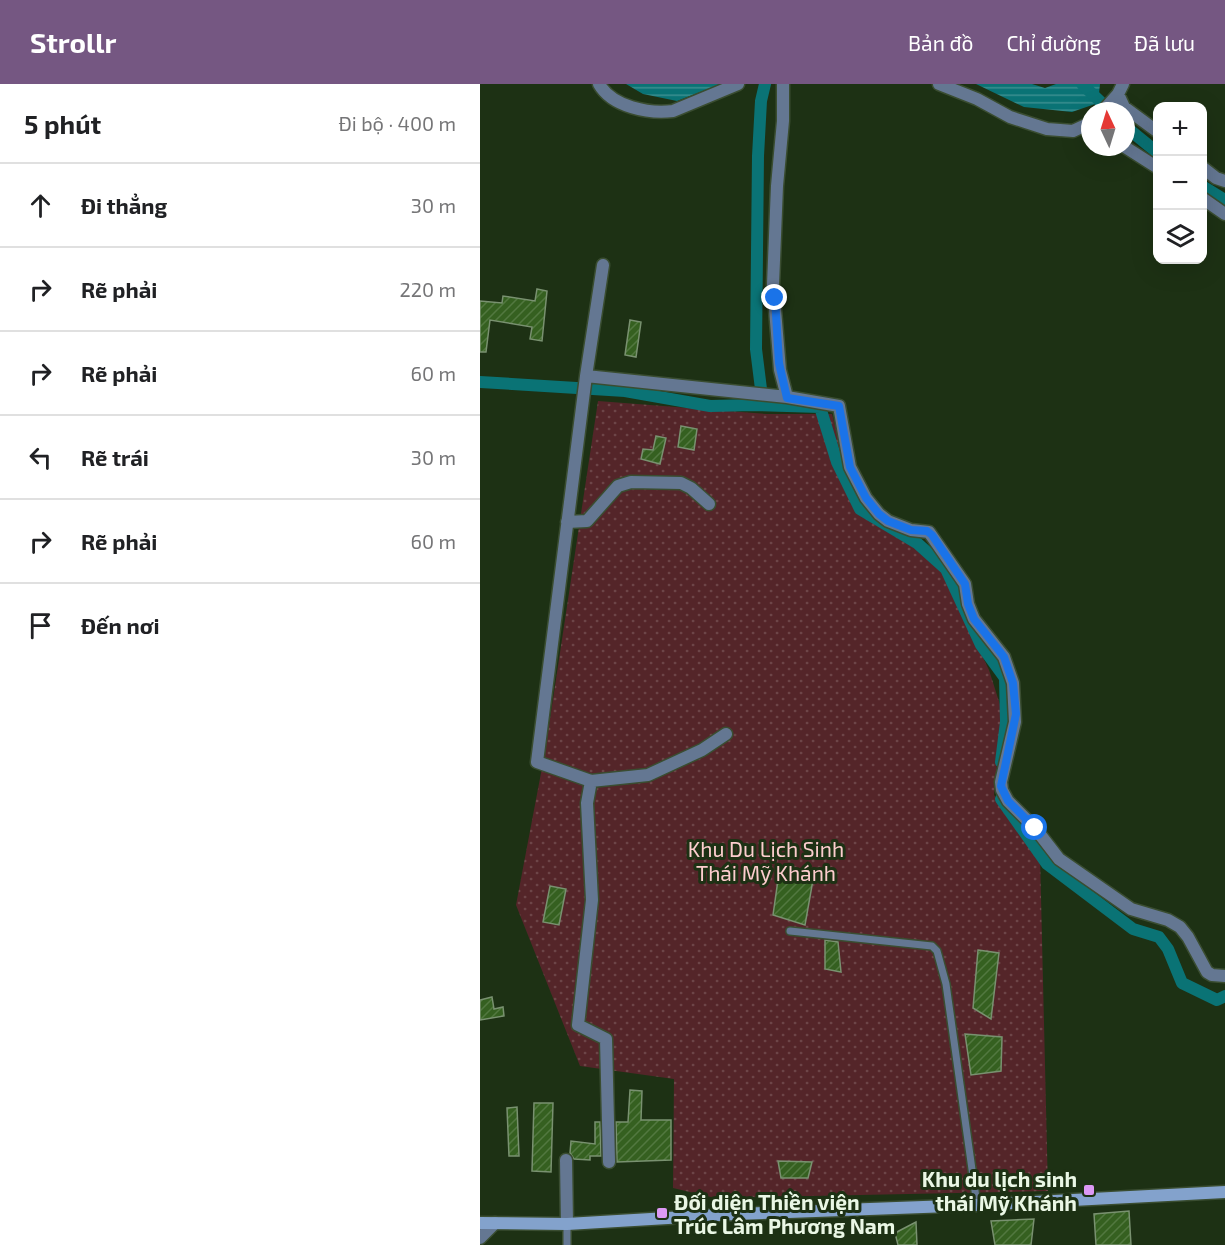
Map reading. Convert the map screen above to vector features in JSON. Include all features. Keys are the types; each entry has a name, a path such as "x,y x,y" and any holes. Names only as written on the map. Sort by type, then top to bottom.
{"main road":[{"path":"480,1221 567,1224 735,1214 977,1205 1225,1192"}],"street":[{"path":"599,84 609,96 620,102 662,112 673,111 738,84"},
{"path":"781,397 773,285 777,186 783,121 783,84"},
{"path":"939,84 977,99 1010,117 1047,129 1073,131 1081,127"},
{"path":"1119,91 1124,107 1153,128"},
{"path":"1135,153 1153,165"},
{"path":"1207,170 1216,178 1225,181"},
{"path":"1207,201 1225,214"},
{"path":"603,265 583,398 537,762 591,781 648,775 702,750 726,734"},
{"path":"586,377 781,397 839,406 850,467 866,498 888,521 911,530 929,532 965,584 968,604 974,619 1004,657 1013,683 1015,722 1001,782 1002,790 1008,801 1035,828 1059,859 1131,909 1176,924 1188,937 1207,972 1212,975 1225,976"},
{"path":"567,522 587,521 618,486 631,482 681,483 692,488 709,504"},
{"path":"591,781 587,803 592,900 578,1025 606,1039 609,1162"},
{"path":"566,1160 567,1224"},
{"path":"480,1238 495,1223"}],"lane":[{"path":"790,931 932,946 937,951 946,984 977,1205"},
{"path":"567,1224 567,1245"}],"green space":[{"name":"Khu Du Lịch Sinh Thái Mỹ Khánh","path":"598,401 766,414 832,414 858,512 935,558 989,670 1002,711 994,795 1040,855 1048,1191 715,1198 673,1188 674,1079 580,1066 516,905 545,752"}],"water":[{"path":"626,84 721,84 677,101 643,94"},
{"path":"976,84 1032,84 1045,88 1056,84 1100,84 1098,102 1081,102 1081,109 1072,112 1024,107"}],"building":[{"path":"537,289 547,291 542,341 530,339 532,327 490,320 486,352 480,352 480,301 502,303 503,296 535,301"},
{"path":"630,320 641,322 636,357 625,355"},
{"path":"681,426 697,429 694,450 678,447"},
{"path":"656,436 666,438 660,464 641,459 643,449 653,450"},
{"path":"778,880 813,880 805,925 773,915"},
{"path":"550,886 566,889 559,925 543,922"},
{"path":"825,940 838,942 841,972 825,969"},
{"path":"978,950 999,953 991,1019 973,1008"},
{"path":"492,997 494,1009 503,1007 504,1016 480,1020 480,1000"},
{"path":"965,1034 1002,1037 1001,1071 971,1075"},
{"path":"630,1090 642,1091 641,1120 671,1120 671,1160 617,1162 616,1122 628,1122"},
{"path":"534,1103 553,1103 551,1172 532,1171"},
{"path":"517,1107 519,1156 509,1156 507,1108"},
{"path":"595,1122 600,1122 601,1156 590,1156 590,1160 574,1159 570,1153 571,1141 595,1144"},
{"path":"778,1161 812,1162 808,1178 781,1178"},
{"path":"1129,1211 1131,1245 1096,1245 1094,1214"},
{"path":"1034,1219 1031,1245 995,1245 991,1221"},
{"path":"916,1222 917,1245 898,1245 895,1233"}],"waterway":[{"path":"480,382 625,391 710,406 754,405 761,389 756,349 758,156 761,101 765,84"},
{"path":"1082,84 1101,102"},
{"path":"1135,134 1153,149"},
{"path":"1207,189 1225,200"},
{"path":"754,405 820,407 837,462 860,509 917,543 946,569 981,645 1005,678 1006,722 1001,762"},
{"path":"1001,799 1047,864 1133,929 1159,937 1168,949 1182,983 1217,1000 1225,996"}],"place":[{"name":"Khu du lịch sinh thái Mỹ Khánh","path":"1089,1190"},
{"name":"Đối diện Thiền viện Trúc Lâm Phương Nam","path":"662,1213"}],"route":[{"path":"775,298 779,363 787,398 839,406 850,467 860,490 874,509 888,521 911,530 927,531 932,535 965,584 968,604 979,629 1004,657 1013,683 1016,714 1001,786 1008,801 1035,828"}]}
